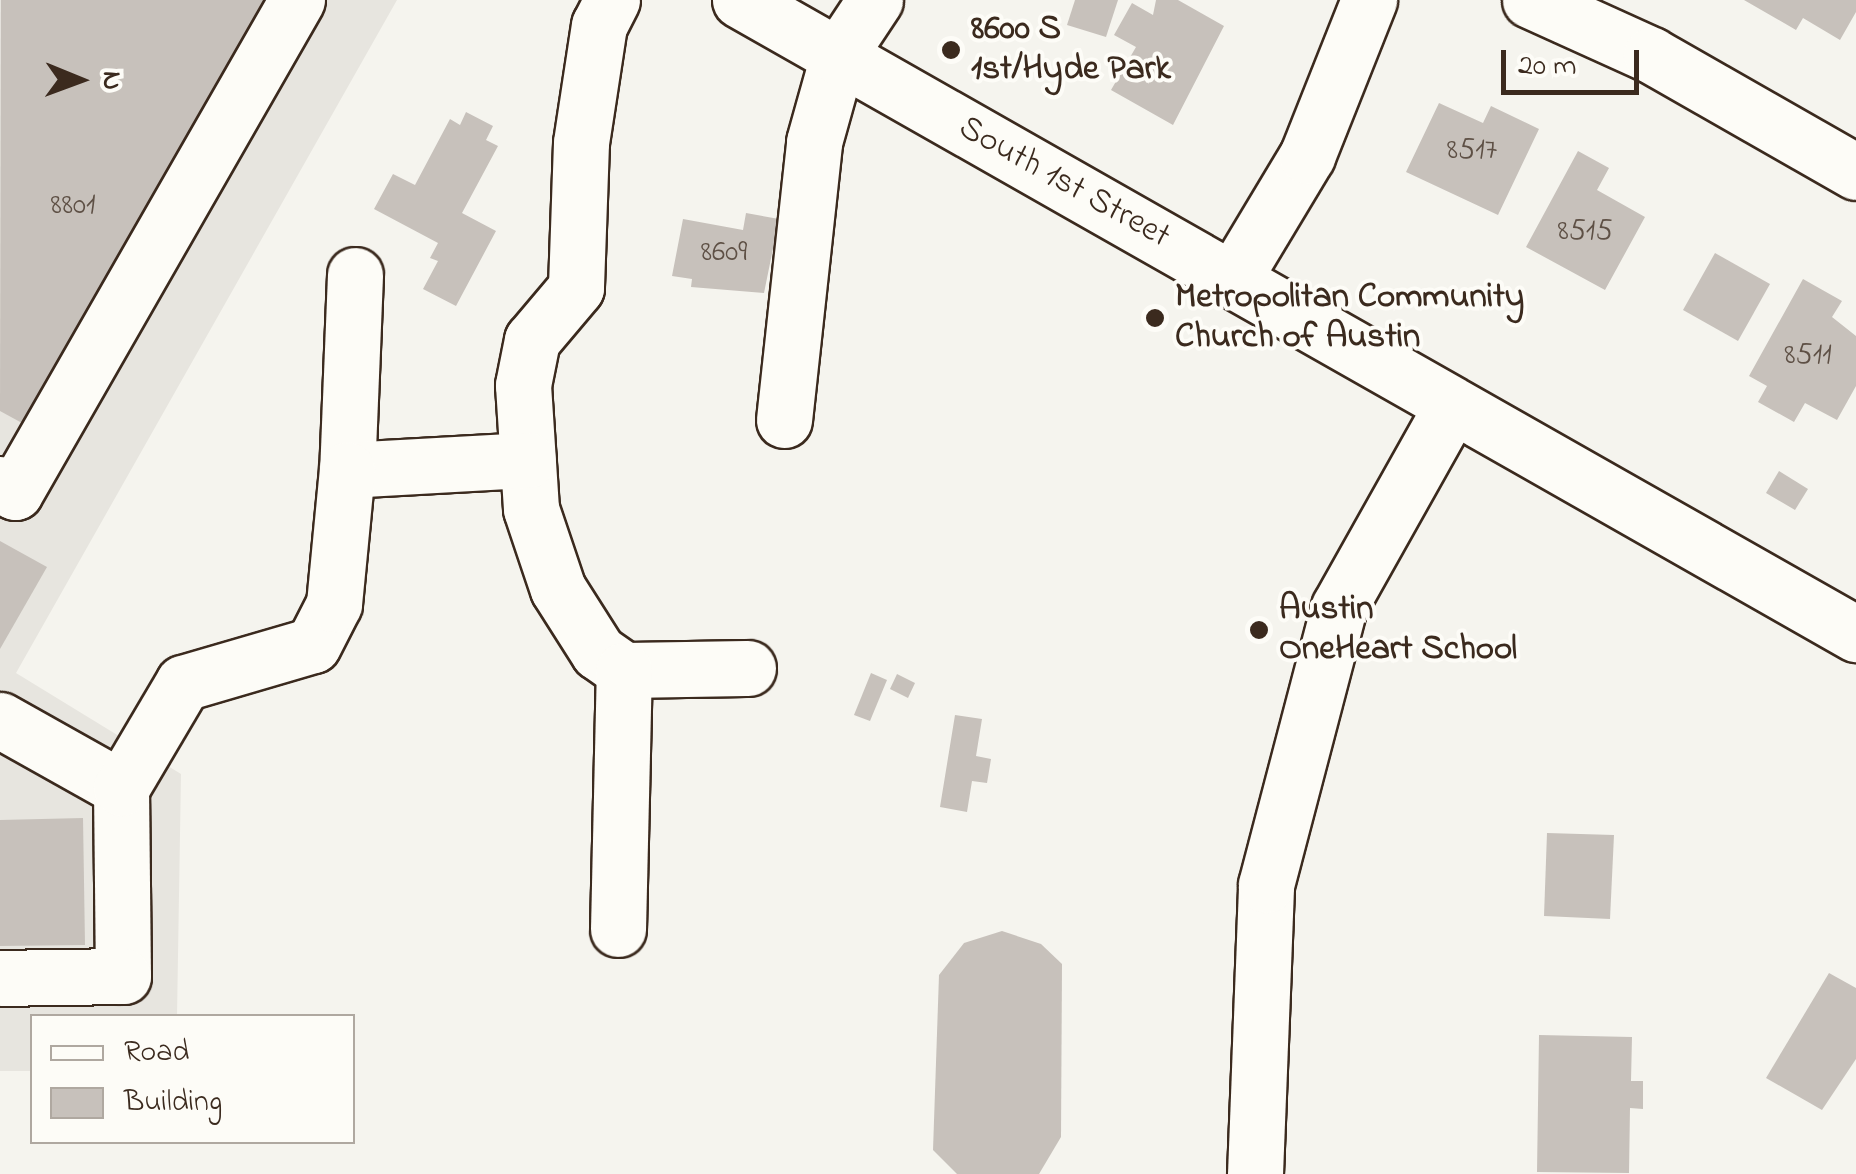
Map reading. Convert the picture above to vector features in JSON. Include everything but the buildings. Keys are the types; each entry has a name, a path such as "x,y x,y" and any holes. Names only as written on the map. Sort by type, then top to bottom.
{"main road":[{"path":"8,488 297,0"},
{"path":"612,0 599,25 581,142 576,288 532,340 523,385 531,509 558,589 598,652 624,670 748,668"},
{"name":"South 1st Street","path":"740,0 1856,634"},
{"path":"784,420 814,142 838,56 875,0"},
{"path":"1234,279 1307,156 1369,0"},
{"path":"1530,0 1650,55 1856,172"},
{"path":"0,978 123,976 121,788 183,683 313,645 334,604 348,470 354,276"},
{"path":"1255,1174 1266,885 1339,607 1452,406"},
{"path":"348,470 528,460"},
{"path":"618,929 624,670"},
{"path":"6,728 121,788"}],"shaded area":[{"path":"0,0 397,0 16,673 181,774 177,1014 30,1014 30,1071 0,1071"}],"place":[{"name":"8600 S 1st/Hyde Park","path":"951,50"},
{"name":"Metropolitan Community Church of Austin","path":"1155,318"},
{"name":"Austin OneHeart School","path":"1259,630"}]}
